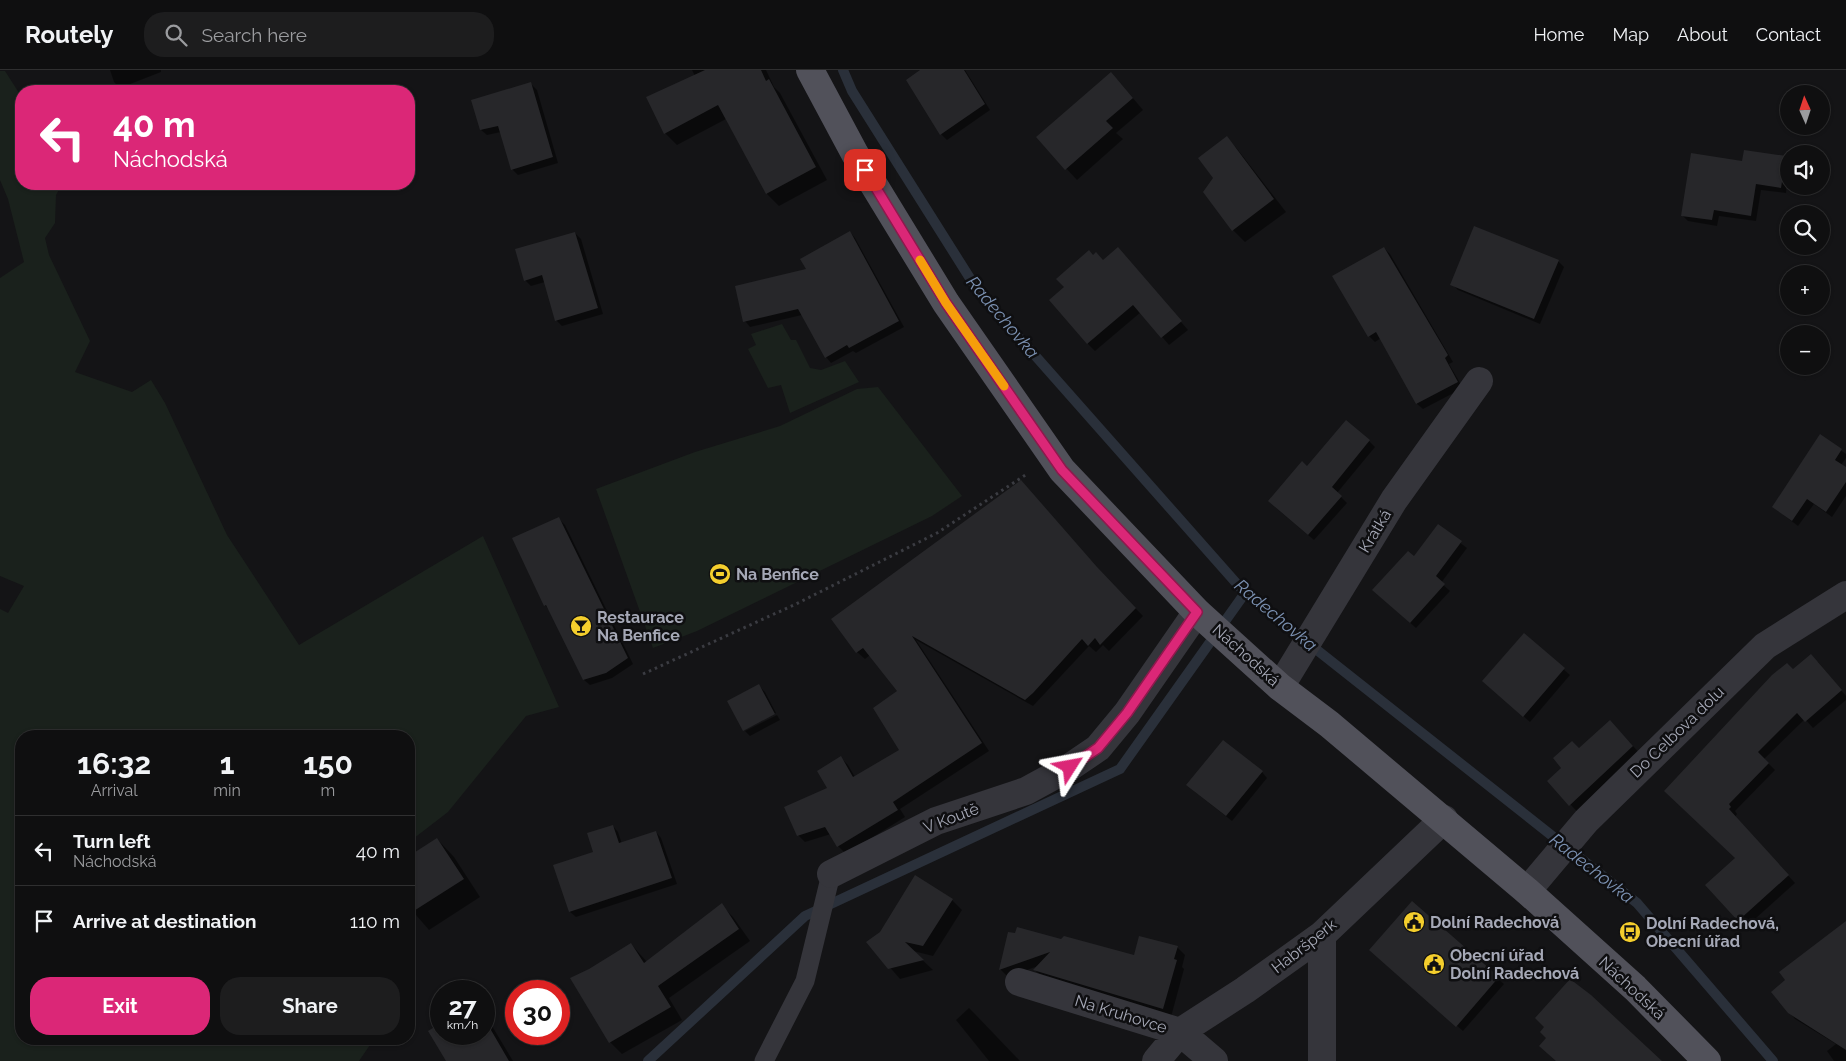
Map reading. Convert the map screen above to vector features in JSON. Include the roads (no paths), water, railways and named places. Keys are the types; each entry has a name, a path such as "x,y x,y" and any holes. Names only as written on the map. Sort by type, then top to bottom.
{"main road":[{"name":"Náchodská","path":"810,70 855,154 946,303 1062,470 1197,612 1280,687 1329,724 1444,819 1527,891 1635,988 1707,1061"}],"street":[{"name":"Krátká","path":"1280,687 1394,500 1479,381"},
{"name":"Do Celbova dolu","path":"1527,891 1586,821 1765,646 1846,595"},
{"name":"V Koutě","path":"831,874 936,821 1026,791 1070,767 1098,748 1127,713 1197,612"},
{"name":"Habršperk","path":"1156,1061 1180,1032 1245,990 1322,935 1444,819"},
{"path":"1322,935 1322,1061"},
{"name":"Na Kruhovce","path":"1019,982 1180,1032 1214,1061"}],"lane":[{"name":"V Koutě","path":"764,1061 805,981 831,874"}],"waterway":[{"name":"Radechovka","path":"843,70 852,91 978,291 1245,593 1637,903 1773,1061"},
{"path":"648,1061 805,916 1120,769 1245,593"}],"place":[{"name":"Na Benfice","path":"720,574"},
{"name":"Restaurace Na Benfice","path":"581,626"},
{"name":"Dolní Radechová","path":"1414,922"},
{"name":"Dolní Radechová, Obecní úřad","path":"1630,932"},
{"name":"Obecní úřad Dolní Radechová","path":"1434,964"}]}
